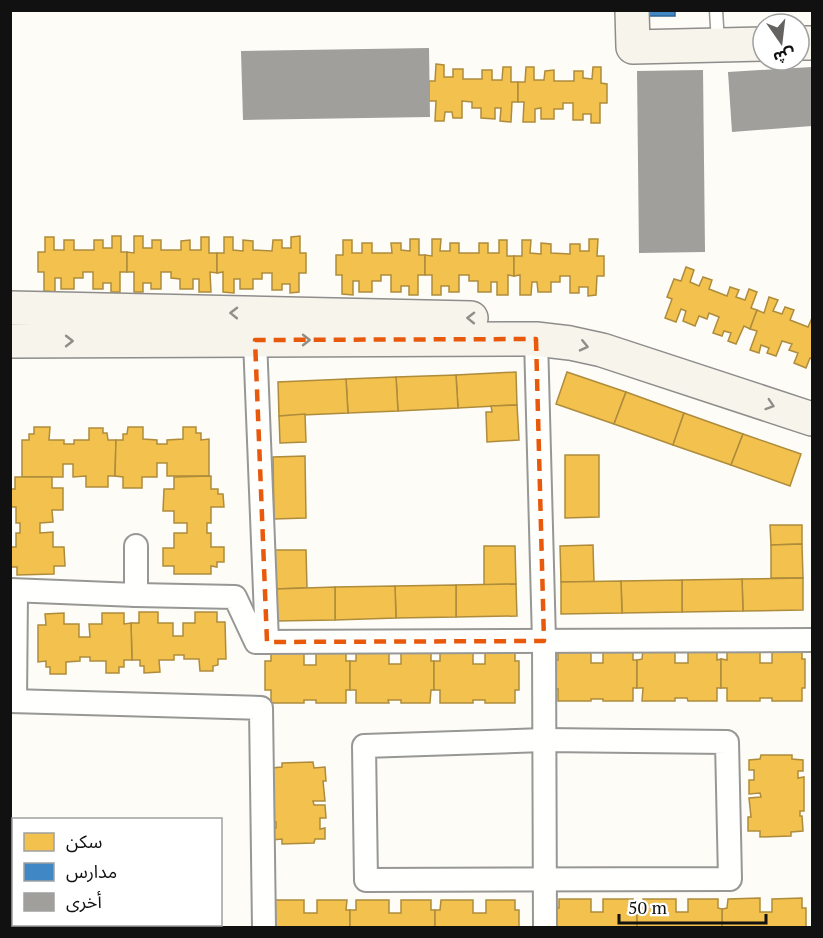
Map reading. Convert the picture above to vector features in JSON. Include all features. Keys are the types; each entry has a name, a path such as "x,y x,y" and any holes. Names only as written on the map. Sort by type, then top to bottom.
{"street":[{"path":"632,10 633,47 751,44"},
{"path":"10,308 528,319 571,322 603,328 813,396"},
{"path":"536,339 544,641 545,927"},
{"path":"10,342 536,339 602,350 813,419"},
{"path":"255,340 267,642"},
{"path":"136,546 136,595"},
{"path":"264,927 261,708 13,701 13,590 235,597 256,642 813,640"},
{"path":"544,740 727,742 730,879 545,879 366,880 364,746 544,740"}],"lane":[{"path":"716,10 718,44"}],"highlighted area":[{"path":"536,339 544,641 267,642 255,340"}],"building: سكن":[{"path":"436,64 444,65 444,77 453,77 453,69 463,69 463,79 482,79 482,70 492,70 492,80 502,80 503,67 511,67 511,82 518,82 518,102 512,102 511,122 500,121 501,108 495,108 495,119 481,118 481,108 472,108 472,102 462,101 462,118 453,118 452,112 445,112 444,121 435,121 436,101 429,101 429,81 435,81"},
{"path":"526,67 534,67 534,80 544,80 545,71 554,70 554,81 574,81 574,71 583,71 583,78 592,79 593,67 601,67 601,83 607,84 607,103 600,103 600,123 591,123 591,114 583,114 583,120 573,120 573,103 563,103 563,109 554,109 554,119 541,119 541,108 535,109 535,122 523,122 524,102 518,102 518,82 525,82"},
{"path":"112,236 121,236 121,252 127,252 127,272 120,272 120,292 111,292 111,283 103,283 103,289 93,289 93,272 83,272 83,278 74,278 74,289 61,289 61,278 55,278 55,292 44,291 44,272 38,272 38,252 45,252 45,237 54,237 54,250 64,250 64,240 74,240 74,250 94,250 94,240 103,240 103,248 112,248"},
{"path":"134,236 143,236 143,248 152,248 152,240 161,240 161,250 181,250 181,241 190,240 190,250 201,250 201,237 209,237 209,253 217,253 217,273 210,272 211,292 199,292 199,279 193,279 193,289 180,289 180,279 171,278 171,272 161,272 161,289 151,289 151,283 143,283 143,292 134,292 134,272 127,272 127,252 134,253"},
{"path":"300,236 300,253 306,253 306,273 299,273 299,292 290,293 290,284 282,284 282,290 272,290 272,273 262,273 262,279 253,279 253,289 240,289 240,279 234,279 234,293 223,292 223,272 217,273 217,253 224,253 224,237 233,237 233,250 243,251 243,240 253,241 253,250 272,251 273,240 282,240 282,248 291,248 291,237"},
{"path":"410,239 419,239 419,255 425,255 425,275 418,275 418,295 409,295 409,286 401,286 401,292 391,292 391,275 381,275 381,281 372,281 372,292 359,292 359,281 353,281 353,295 342,294 342,275 336,275 336,255 343,255 343,240 352,240 352,253 362,253 362,243 372,243 372,253 392,253 391,243 401,243 401,250 410,251"},
{"path":"432,239 441,239 440,251 450,251 450,243 459,243 459,253 479,253 479,243 488,243 488,253 499,253 499,240 507,240 507,256 514,256 514,276 508,275 508,295 497,295 497,282 491,282 491,292 478,292 478,281 469,281 469,275 459,275 459,292 449,292 449,286 441,286 441,295 432,295 432,275 425,275 425,255 432,256"},
{"path":"589,239 598,239 597,256 604,256 604,276 597,276 596,295 588,296 588,287 579,287 579,293 570,293 570,276 560,276 560,282 551,282 551,292 538,292 537,282 532,282 531,295 520,295 520,275 514,276 514,256 522,256 522,240 531,240 530,253 541,254 541,243 551,244 551,253 570,254 570,244 580,244 580,251 589,251"},
{"path":"686,267 694,270 690,282 699,286 703,277 712,280 709,289 727,296 730,287 739,290 736,297 745,300 749,289 757,292 751,308 757,310 750,329 744,326 736,344 728,341 731,333 724,331 722,336 713,333 719,317 709,313 707,319 699,316 695,326 683,321 686,311 681,309 676,322 665,318 672,299 667,297 674,279 681,281"},
{"path":"769,297 778,300 773,311 782,314 785,307 794,310 790,320 808,327 812,318 812,359 810,358 806,368 794,363 798,353 789,350 792,344 782,341 776,356 767,353 769,348 761,345 759,353 750,350 757,331 750,329 757,310 764,313"},
{"path":"516,372 517,405 458,408 456,375"},
{"path":"567,372 626,392 614,424 556,404"},
{"path":"456,375 458,408 398,411 396,377"},
{"path":"396,377 398,411 348,413 346,379"},
{"path":"346,379 348,413 279,416 278,382"},
{"path":"626,392 684,413 673,445 614,424"},
{"path":"517,405 519,440 487,442 486,412 492,412 491,406"},
{"path":"684,413 743,434 731,465 673,445"},
{"path":"305,414 306,442 280,443 279,416"},
{"path":"34,427 50,427 49,440 64,440 64,444 74,444 74,440 89,440 89,428 103,428 103,433 107,433 108,440 116,440 115,476 108,476 108,487 86,487 86,476 73,477 73,464 63,464 63,477 22,477 22,440 29,440 29,434 34,434"},
{"path":"128,427 143,427 143,439 157,440 157,444 167,444 167,440 183,439 183,427 196,427 196,433 201,433 201,440 209,439 209,476 167,476 167,463 157,463 157,477 142,477 142,488 123,488 123,477 115,476 116,440 123,440 123,434 127,434"},
{"path":"743,434 801,454 790,486 731,465"},
{"path":"565,455 599,455 599,517 565,518"},
{"path":"305,456 306,518 274,519 273,457"},
{"path":"211,476 211,489 218,489 218,494 223,494 224,507 211,507 211,523 207,523 207,533 211,533 211,547 224,547 224,562 217,562 217,567 211,566 211,574 174,574 174,566 163,566 163,548 174,548 174,533 187,533 187,523 174,523 174,511 163,511 164,489 174,489 174,477"},
{"path":"15,477 52,477 52,488 63,488 63,510 52,510 53,522 40,523 40,533 53,532 53,547 64,547 65,566 54,566 54,574 17,575 17,567 11,567 10,547 16,547 16,533 20,533 20,523 16,523 16,507 10,507 10,489 15,489"},
{"path":"770,525 802,525 802,544 771,545"},
{"path":"802,544 803,578 771,578 771,545"},
{"path":"593,545 594,582 561,582 560,546"},
{"path":"484,546 515,546 516,584 484,585"},
{"path":"274,550 306,550 307,588 275,589"},
{"path":"803,578 803,610 743,611 742,579"},
{"path":"742,579 743,611 682,612 682,580"},
{"path":"682,580 682,612 622,613 621,581"},
{"path":"621,581 622,613 561,614 561,582"},
{"path":"516,584 517,616 456,617 456,585"},
{"path":"456,585 456,617 396,618 395,586"},
{"path":"395,586 396,618 335,620 335,587"},
{"path":"335,587 335,620 275,621 275,589"},
{"path":"139,612 158,612 158,623 173,623 173,636 183,636 183,623 195,623 195,612 217,612 217,622 225,622 226,659 218,659 218,665 213,666 213,671 200,671 199,659 184,659 184,655 174,655 174,660 159,660 160,672 144,673 144,666 140,666 140,660 132,660 131,623 139,623"},
{"path":"64,613 64,624 79,624 79,637 90,637 89,624 102,624 102,613 124,613 124,624 131,623 132,660 124,660 124,667 119,667 119,673 106,673 106,661 90,661 90,657 80,657 80,661 66,662 66,674 50,674 50,667 46,667 46,661 38,662 38,625 46,625 45,614"},
{"path":"558,650 591,650 591,663 603,663 603,650 633,650 633,660 637,660 637,688 633,688 633,701 591,699 591,701 558,701 558,689 552,688 552,660 558,660"},
{"path":"643,650 675,650 675,663 688,663 688,650 717,650 717,660 721,659 721,688 717,688 717,701 688,701 687,698 675,698 675,701 642,701 643,688 637,688 637,660 642,659"},
{"path":"727,650 760,650 760,663 772,663 772,650 802,650 802,659 805,659 805,688 802,688 802,701 772,701 772,698 760,698 760,701 727,701 727,688 721,688 721,659 727,660"},
{"path":"271,651 304,651 304,665 316,665 316,651 346,651 346,661 350,661 350,690 346,690 346,703 316,703 316,700 304,700 304,703 271,703 271,690 265,690 265,661 271,661"},
{"path":"356,651 389,651 389,664 401,664 401,651 431,651 431,661 434,661 434,690 431,690 430,703 401,703 401,700 388,700 389,703 356,703 356,690 350,690 350,661 356,661"},
{"path":"440,651 473,651 473,664 485,664 485,651 515,651 515,661 519,661 519,690 515,690 515,703 485,703 485,700 473,700 473,703 440,703 440,690 434,690 434,661 440,661"},
{"path":"761,755 792,755 792,759 803,760 803,771 798,771 798,778 804,777 804,811 800,811 803,831 791,832 791,836 760,837 760,831 748,831 748,817 751,817 749,798 761,797 760,793 749,794 749,780 754,780 754,770 749,770 749,760 760,759"},
{"path":"313,762 314,768 325,767 326,781 323,781 325,801 313,801 314,805 325,805 326,818 320,818 320,829 325,828 325,839 315,839 314,843 282,844 282,839 272,840 271,828 276,828 276,822 271,822 270,789 274,789 274,783 271,783 271,768 282,767 282,763"},
{"path":"760,898 760,912 772,912 772,899 802,898 802,908 806,908 806,928 722,928 722,909 727,908 728,899"},
{"path":"559,899 591,899 591,912 603,912 603,899 633,899 633,908 637,908 637,928 553,928 553,909 559,908"},
{"path":"643,899 676,899 676,912 688,912 688,899 718,899 718,908 722,909 722,928 637,928 637,908 643,909"},
{"path":"272,900 304,900 304,913 317,913 317,900 347,900 346,910 350,910 350,928 266,928"},
{"path":"356,900 389,900 389,913 401,913 401,900 431,900 431,910 435,910 435,928 350,928 350,910 356,910"},
{"path":"441,900 473,900 473,913 486,913 486,900 515,900 515,910 519,910 519,928 435,928 435,910 440,910"}],"building: مدارس":[{"path":"649,10 675,10 675,16 649,16"}],"building: أخرى":[{"path":"429,48 430,117 243,120 241,51"},
{"path":"811,67 812,126 732,132 728,72 811,72"},
{"path":"703,70 705,252 639,253 637,71"}]}
